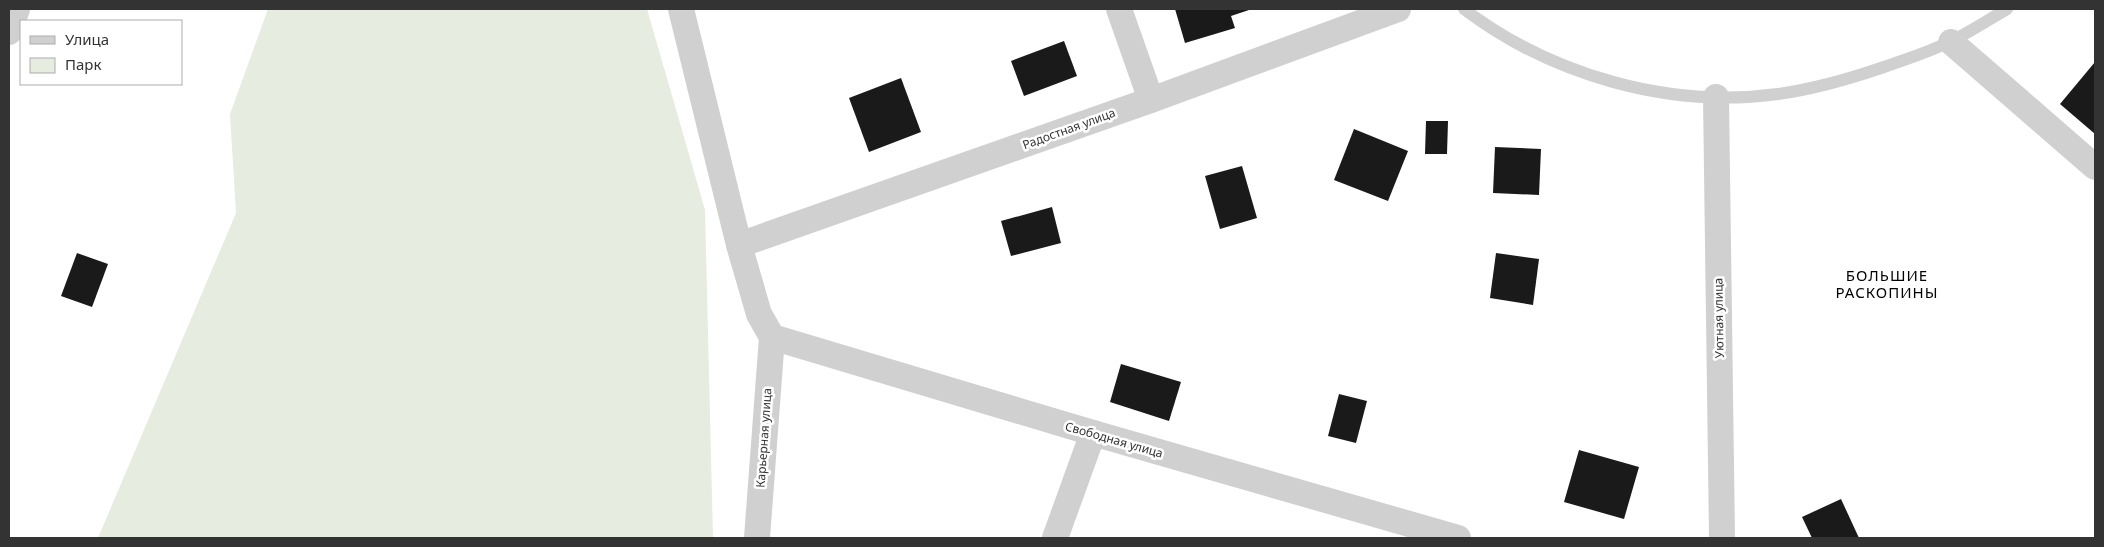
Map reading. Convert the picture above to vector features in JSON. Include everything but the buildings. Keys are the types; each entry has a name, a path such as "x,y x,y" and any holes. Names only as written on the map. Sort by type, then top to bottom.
{"street":[{"path":"9,31 17,9"},
{"path":"681,9 759,314 772,338"},
{"path":"1119,9 1151,100"},
{"name":"Радостная улица","path":"740,245 1151,100 1398,9"},
{"path":"1951,42 2095,167"},
{"name":"Уютная улица","path":"1716,97 1722,538"},
{"name":"Свободная улица","path":"772,338 1092,434 1458,538"},
{"name":"Карьерная улица","path":"757,538 772,338"},
{"path":"1055,538 1092,434"}],"lane":[{"path":"1464,9 1482,22 1525,47 1570,68 1618,83 1666,93 1716,97 1777,94 1837,83 1951,42 2007,9"}],"green space":[{"path":"268,9 647,9 705,210 713,538 98,538 236,213 230,114"}],"district":[{"name":"БОЛЬШИЕ РАСКОПИНЫ","path":"1887,284"}]}
